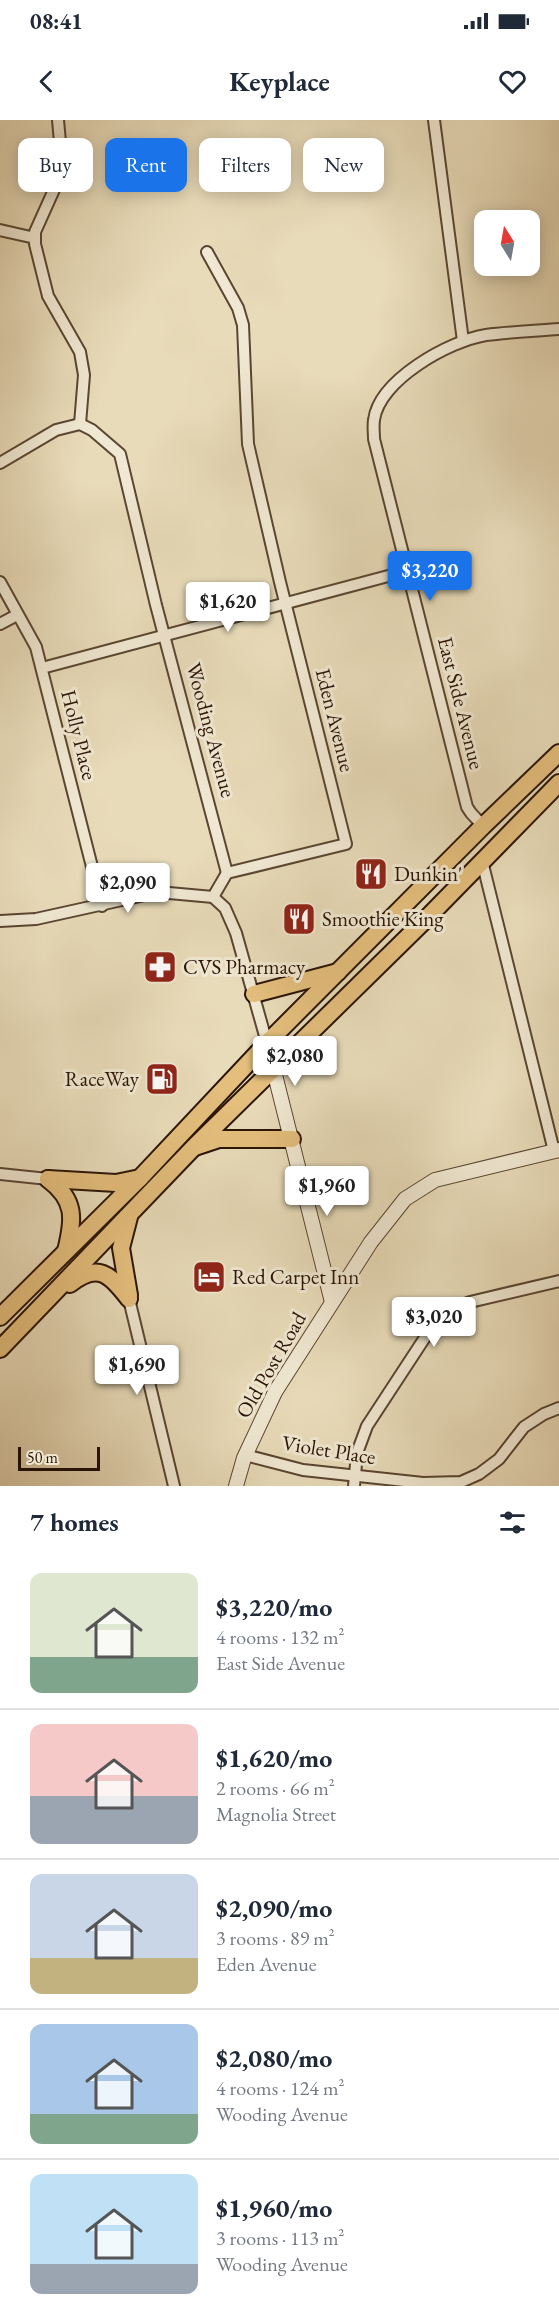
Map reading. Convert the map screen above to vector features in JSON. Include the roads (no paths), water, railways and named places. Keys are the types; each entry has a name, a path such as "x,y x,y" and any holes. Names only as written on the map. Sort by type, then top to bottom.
{"highway":[{"path":"0,1317 140,1178 267,1043 559,753"},
{"path":"0,1349 194,1147 274,1066 393,952 559,783"},
{"path":"254,994 339,972"},
{"path":"194,1147 219,1139 292,1139"},
{"path":"48,1179 116,1183 140,1178"},
{"path":"48,1179 61,1189 71,1208 70,1234 66,1251"},
{"path":"129,1299 121,1248 130,1214"},
{"path":"34,1313 72,1282 86,1274 100,1273 113,1278 129,1299"}],"street":[{"path":"0,463 56,430 80,424 84,375 80,352 48,296 35,238 35,232 57,183 62,164 58,120"},
{"path":"434,120 463,341"},
{"path":"0,230 35,238"},
{"name":"Eden Avenue","path":"207,252 238,308 243,325 248,444 285,604 346,844 227,873"},
{"name":"East Side Avenue","path":"483,826 467,807 374,439 374,420 379,405 398,380 448,347 484,335 559,329"},
{"name":"Wooding Avenue","path":"80,424 92,430 120,454 164,636 227,873"},
{"path":"42,668 407,571"},
{"name":"Holly Place","path":"0,582 36,647 102,906"},
{"path":"0,624 17,615"},
{"path":"482,861 556,1150"},
{"path":"213,897 227,873"},
{"path":"0,921 36,918 102,906 158,892 213,897 225,908 236,933 274,1066 332,1302"},
{"name":"Old Post Road","path":"236,1486 245,1455 275,1392 371,1242 405,1199 435,1180 556,1150"},
{"path":"0,1174 48,1179"},
{"path":"354,1481 357,1453 367,1426 441,1313 470,1302 559,1281"},
{"path":"129,1299 174,1486"},
{"name":"Violet Place","path":"245,1455 354,1481 461,1482 479,1474 499,1459 524,1427 544,1414 559,1408"}],"place":[{"name":"Dunkin'","path":"371,874"},
{"name":"Smoothie King","path":"299,919"},
{"name":"CVS Pharmacy","path":"160,967"},
{"name":"RaceWay","path":"162,1079"},
{"name":"Red Carpet Inn","path":"209,1277"}]}
